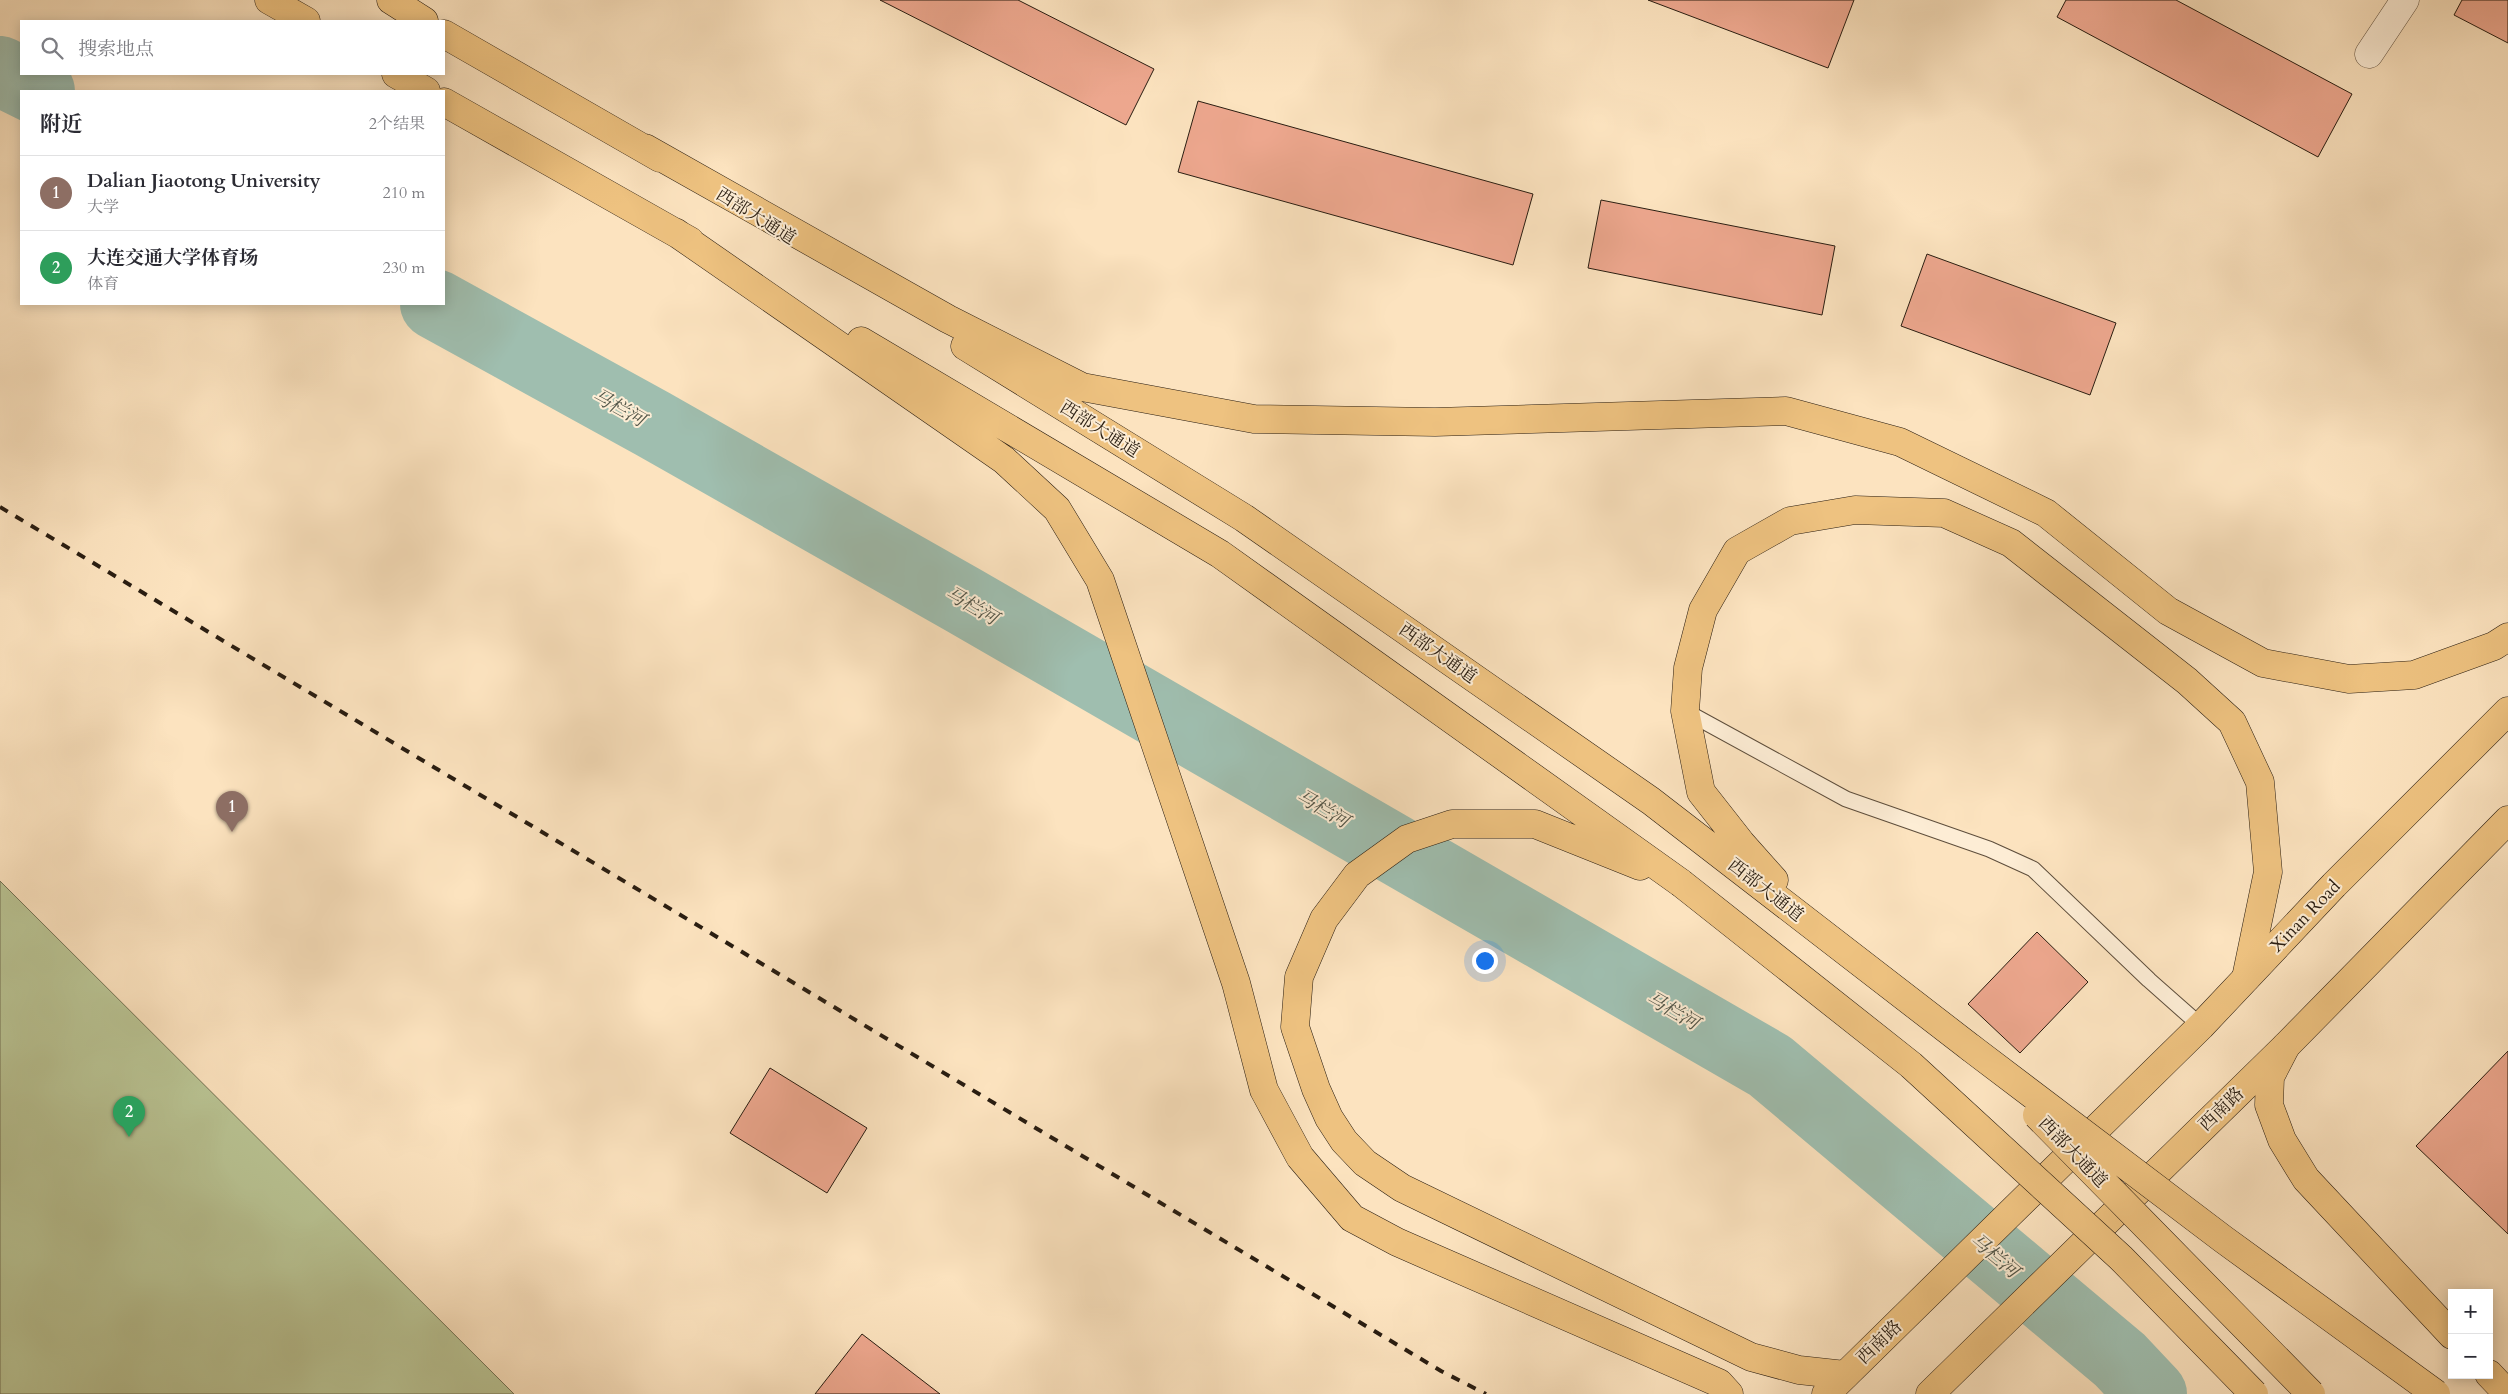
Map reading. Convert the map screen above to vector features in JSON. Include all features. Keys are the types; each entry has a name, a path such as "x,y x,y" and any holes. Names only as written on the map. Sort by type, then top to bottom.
{"main road":[{"path":"269,0 304,20"},
{"path":"391,0 422,20"},
{"name":"西部大通道","path":"453,41 645,148 1244,518 1651,801 1971,1048 2311,1394"},
{"path":"398,75 424,90"},
{"path":"454,108 675,232 1220,554 1681,883 1912,1065 2121,1258 2254,1394"},
{"path":"645,148 948,319 1082,387 1254,419 1435,422 1786,411 1900,442 2046,513 2168,612 2263,663 2349,679 2414,675 2494,646 2508,637"},
{"path":"675,232 1004,460 1058,509 1100,580 1236,983 1264,1090 1300,1157 1352,1218 1396,1242 1719,1383 1728,1394"},
{"path":"1822,933 1741,844 1701,792 1685,711 1688,668 1703,610 1737,551 1790,520 1855,510 1944,513 2011,543 2187,681 2232,722 2260,782 2268,872 2246,978"},
{"name":"Xinan Road","path":"2104,1123 2201,1026 2334,885 2508,711"},
{"name":"西南路","path":"1930,1394 2286,1046 2508,820"},
{"path":"1681,883 1535,824 1452,824 1406,839 1357,875 1324,918 1299,977 1295,1027 1316,1089 1329,1118 1344,1141 1365,1164 1402,1188 1751,1357 1799,1370 1845,1375"},
{"path":"2286,1046 2270,1077 2269,1106 2282,1140 2306,1179 2451,1334"},
{"path":"1971,1048 2223,1239 2436,1394"},
{"name":"西南路","path":"1845,1375 2104,1123"},
{"path":"2493,1378 2508,1394"}],"street":[{"path":"2369,54 2405,0"}],"lane":[{"path":"1685,711 1846,799 1989,849 2033,869 2149,980 2201,1026"}],"green space":[{"path":"0,881 514,1394 0,1394"}],"building":[{"path":"880,0 1018,0 1154,69 1126,125"},
{"path":"1648,0 1854,0 1828,68"},
{"path":"2066,0 2176,0 2352,94 2318,157 2057,17"},
{"path":"2462,0 2508,0 2508,43 2454,15"},
{"path":"1198,101 1533,194 1513,265 1178,172"},
{"path":"1601,200 1835,246 1822,315 1588,268"},
{"path":"1927,254 2116,323 2090,395 1901,326"},
{"path":"2037,932 2088,982 2020,1053 1968,1004"},
{"path":"2508,1051 2508,1234 2416,1146"},
{"path":"770,1068 867,1128 827,1193 730,1133"},
{"path":"862,1334 940,1394 815,1394"}],"waterway":[{"name":"马栏河","path":"0,71 38,90"},
{"name":"马栏河","path":"437,305 653,424 963,600 1770,1066 2120,1360 2152,1394"}],"railway":[{"path":"0,507 1441,1371 1486,1394"}],"place":[{"name":"Dalian Jiaotong University","path":"232,832"},
{"name":"大连交通大学体育场","path":"129,1137"}]}
